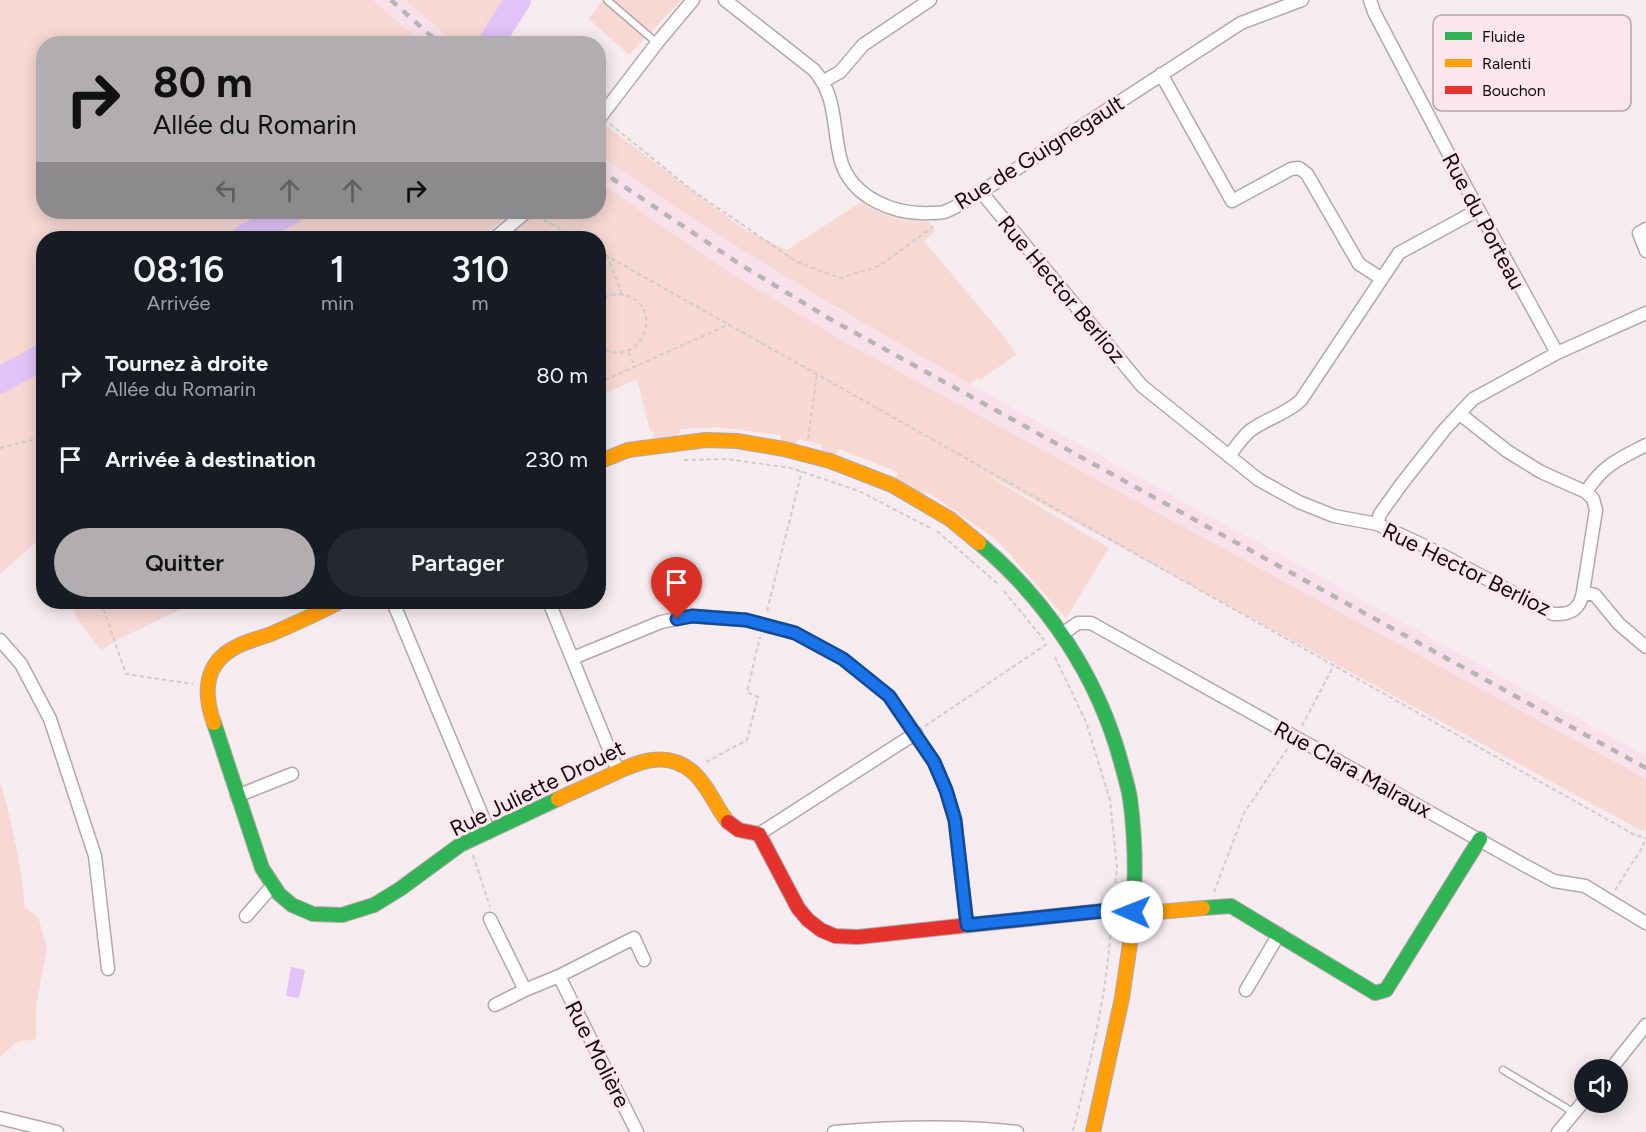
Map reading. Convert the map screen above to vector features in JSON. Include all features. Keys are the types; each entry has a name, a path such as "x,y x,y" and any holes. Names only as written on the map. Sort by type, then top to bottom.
{"street":[{"path":"606,110 693,0"},
{"name":"Rue de Guignegault","path":"725,0 814,70 824,81 831,97 842,163 854,183 875,202 894,210 914,214 944,212 981,192 1241,23 1302,0"},
{"path":"824,81 840,72 863,45 930,0"},
{"name":"Rue du Porteau","path":"1371,0 1374,12 1478,210 1557,353"},
{"path":"1161,74 1233,201 1291,169 1299,168 1307,174 1359,264 1382,279"},
{"name":"Rue Hector Berlioz","path":"981,192 1142,387 1259,480 1299,502 1334,516 1377,524 1427,547 1553,614 1565,614 1574,612 1582,601 1596,510 1589,496"},
{"path":"1229,456 1252,429 1293,408 1301,400 1399,253 1478,210"},
{"path":"505,231 522,219"},
{"path":"1646,229 1638,233 1646,251"},
{"path":"1377,524 1380,514 1403,482 1445,429 1473,399 1557,353 1646,312"},
{"path":"1460,414 1507,451 1541,472 1589,496 1595,476 1646,445"},
{"path":"606,458 621,451 706,440 741,442 806,454 847,466 881,479 947,517 976,538 1029,588 1072,649 1106,716 1121,765 1134,834 1136,861 1132,912 1120,1001 1093,1132"},
{"path":"1583,592 1595,595 1618,624 1646,647"},
{"path":"206,686 216,665 230,650 295,624 325,609"},
{"path":"396,609 489,832"},
{"path":"552,609 618,771"},
{"path":"573,658 661,622 692,616 746,620 795,633 843,659 889,696 934,762 955,820 967,925"},
{"name":"Rue Clara Malraux","path":"1062,634 1078,623 1091,622 1554,881 1585,886 1646,922"},
{"path":"0,640 21,664 50,719 95,856 108,969"},
{"name":"Rue Juliette Drouet","path":"206,686 207,704 262,868 279,894 292,905 313,914 342,915 374,905 469,841 638,762 653,759 668,760 695,772"},
{"path":"695,772 703,781 724,818 734,828 747,833 759,834 916,734"},
{"path":"237,796 292,774"},
{"path":"759,834 767,845 797,907 811,924 834,935 858,937 1112,910 1147,913 1232,906 1375,993 1386,990 1480,839"},
{"path":"246,916 273,885"},
{"path":"490,919 525,990"},
{"path":"1246,990 1279,934"},
{"name":"Rue Molière","path":"495,1005 634,938 644,960"},
{"name":"Rue Molière","path":"559,976 637,1132"},
{"path":"1619,1059 1646,1025"},
{"path":"1558,1132 1573,1114"},
{"path":"0,1119 57,1132"},
{"path":"834,1132 883,1128 989,1129 1017,1132"}],"lane":[{"path":"607,0 657,43"},
{"path":"1503,1070 1573,1114"}],"path":[{"path":"606,123 693,191 797,262 840,278 879,267 933,226 944,212"},
{"path":"542,219 564,231"},
{"path":"607,255 622,294"},
{"path":"607,255 1634,834 1646,838 1609,900"},
{"path":"606,297 613,294 622,294 632,298 645,312 647,321 646,331 636,347 618,353 606,351"},
{"path":"606,379 730,324"},
{"path":"628,351 634,366"},
{"path":"695,772 710,759 747,740 758,697 747,692 806,454 817,374"},
{"path":"0,448 36,439"},
{"path":"676,460 727,459 791,468 859,491 937,531 1000,586 1047,644 1086,722 1110,800 1118,867 1112,910 1109,960 1073,1131"},
{"path":"103,609 126,674 206,686"},
{"path":"916,734 1062,634"},
{"path":"1208,908 1244,813 1297,737 1334,665"},
{"path":"469,841 491,911 490,919"}],"shaded area":[{"path":"0,0 373,0 413,36 36,36 36,219 505,219 489,231 36,231 36,542 0,574"},
{"path":"373,0 406,0 448,36 413,36"},
{"path":"406,0 514,0 493,35 479,17 490,36 447,36"},
{"path":"603,0 681,0 629,55 589,19"},
{"path":"606,126 745,230 787,250 861,202 894,217 929,222 935,231 924,241 1007,340 1016,355 980,380 977,378 970,384 828,302 689,216 606,159"},
{"path":"606,159 727,241 838,309 1646,756 1646,779 852,346 724,269 606,187"},
{"path":"606,187 724,269 852,346 1646,779 1646,829 1642,831 972,466 1109,548 1066,618 997,540 926,491 923,495 895,481 898,472 839,449 835,457 822,453 822,445 798,439 795,446 779,443 781,435 719,427 681,429 677,437 653,438 654,432 650,432 637,379 606,393 606,231 509,231 525,219 606,219"},
{"path":"74,609 181,609 101,650 77,619"},
{"path":"0,781 16,844 25,907 38,917 47,948 36,1006 36,1039 17,1042 0,1057"},
{"path":"291,967 305,970 299,998 286,996"}],"waterway":[{"path":"495,36 518,0"},
{"path":"256,231 278,219"},
{"path":"0,380 36,360"}],"railway":[{"path":"391,0 431,36"},
{"path":"606,174 738,263 830,319 1646,768"}],"traffic: fast":[{"path":"979,543 1004,565 1048,615 1084,670 1099,700 1121,762 1130,798 1135,864 1132,930"},
{"path":"214,723 262,868 279,894 292,905 313,914 342,915 374,905 460,845 558,799"},
{"path":"1203,908 1231,906 1375,993 1386,990 1480,839"}],"traffic: slow":[{"path":"606,459 628,450 706,440 737,441 784,449 830,461 892,485 950,519 979,543"},
{"path":"214,723 210,712 208,690 212,670 218,661 240,645 271,634 326,609"},
{"path":"558,799 638,763 660,759 683,765 694,773 708,790 728,822"},
{"path":"960,926 1112,910 1147,913 1203,908"},
{"path":"1093,1132 1122,998 1132,930"}],"traffic: jam":[{"path":"728,822 739,830 759,834 798,908 821,930 835,936 858,937 960,926"}],"route":[{"path":"677,619 692,616 746,620 795,633 843,659 889,696 934,762 946,790 955,820 967,925 1112,910 1132,912"}]}
